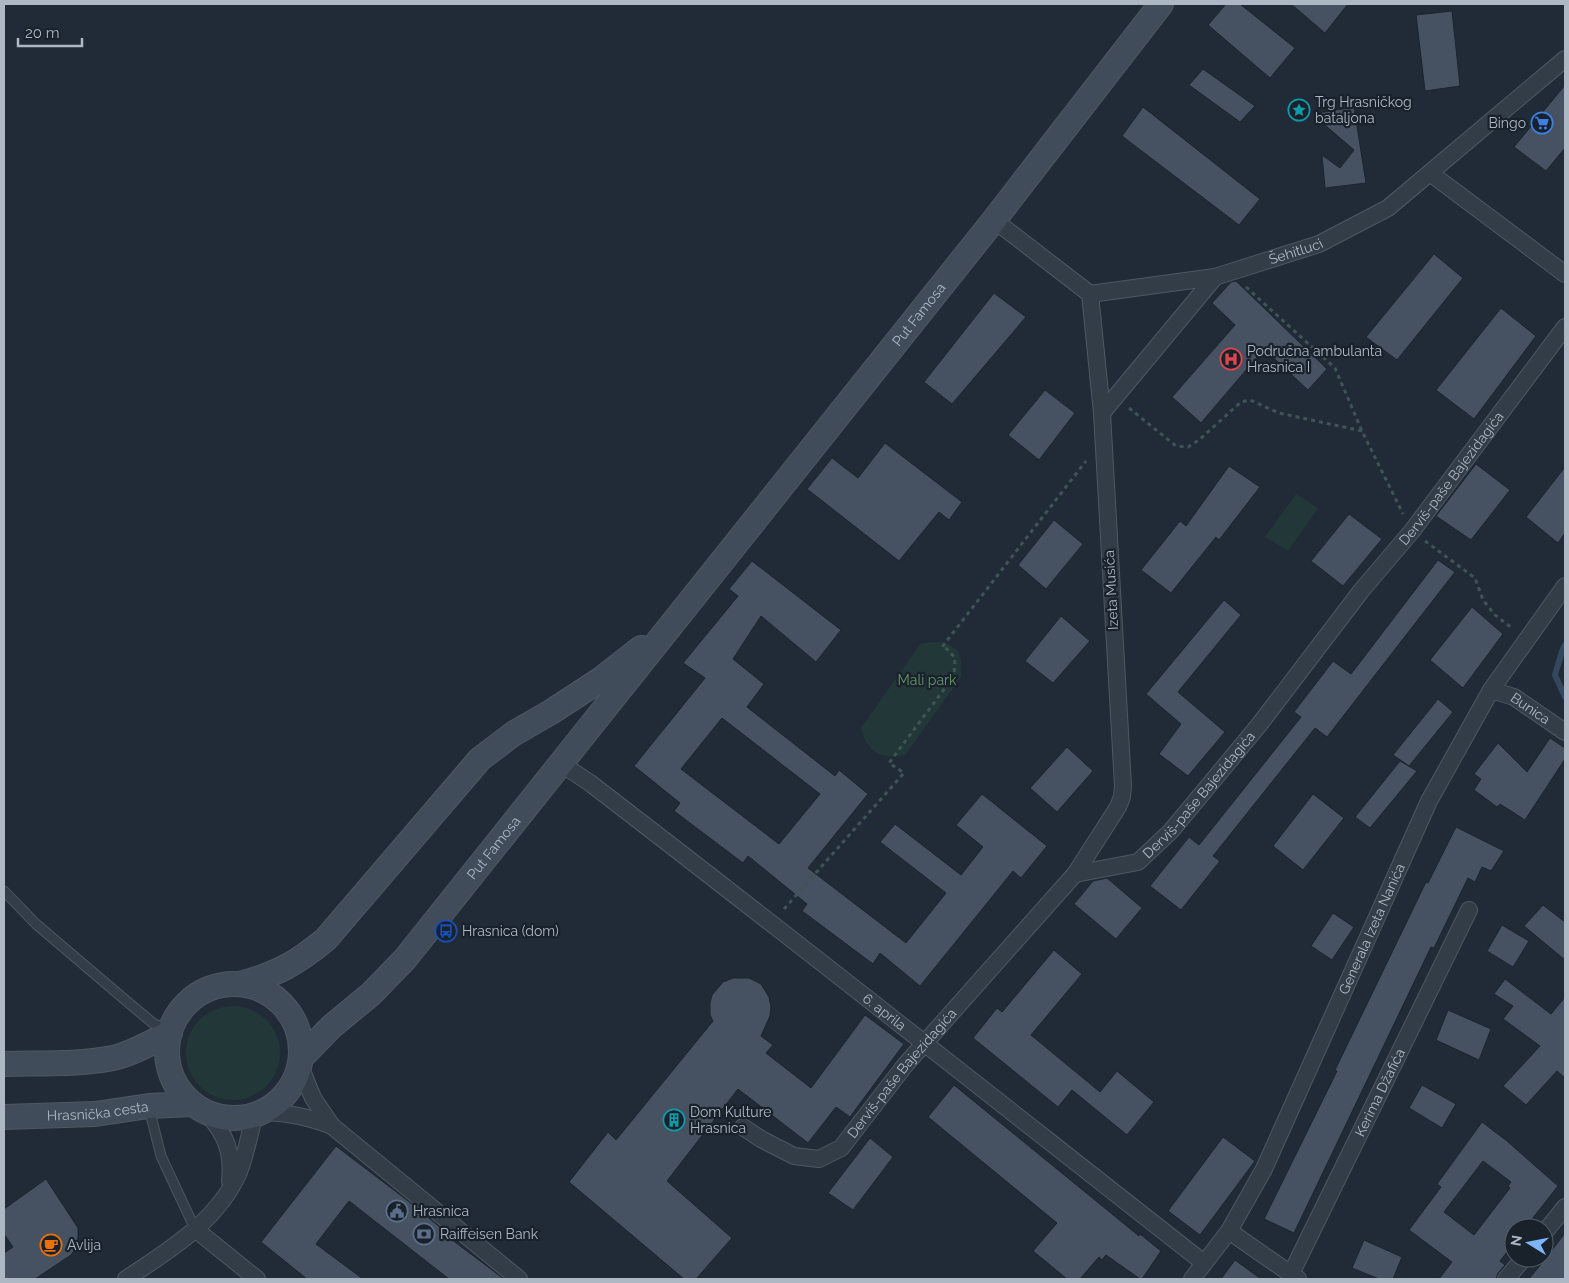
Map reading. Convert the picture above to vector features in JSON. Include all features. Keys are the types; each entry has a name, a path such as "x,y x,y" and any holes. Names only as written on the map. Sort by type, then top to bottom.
{"main road":[{"name":"Put Famosa","path":"301,1062 331,1027 371,994 405,959 994,220 1161,4"},
{"name":"Put Famosa","path":"240,984 267,976 306,956 326,939 480,759 513,734 600,680 672,624"},
{"path":"240,984 260,989 279,1000 292,1017 298,1030 301,1062 295,1080 277,1104 259,1114 235,1119 216,1116 200,1108 181,1093 173,1079 168,1064 167,1048 170,1031 179,1013 191,1000 205,990 222,985 240,984"},
{"path":"4,1064 79,1062 114,1058 133,1051 170,1031"},
{"name":"Hrasnička cesta","path":"4,1117 95,1114 149,1106 200,1108"}],"street":[{"name":"Šehitluci","path":"1090,294 1223,275 1319,244 1388,208 1565,59"},
{"path":"1430,173 1565,274"},
{"path":"994,220 1090,294"},
{"path":"1102,412 1223,275"},
{"name":"Izeta Musića","path":"1075,874 1118,807 1122,797 1102,412 1090,294"},
{"name":"Derviš-paše Bajezidagića","path":"743,1127 761,1139 794,1156 818,1159 841,1148 906,1064 1075,874 1138,862 1172,831 1259,725 1361,591 1412,531 1565,327"},
{"name":"Generala Izeta Nanića","path":"1192,1279 1229,1231 1264,1169 1429,801 1491,690 1565,586"},
{"name":"Bunica","path":"1491,690 1514,697 1565,732"},
{"name":"6. aprila","path":"560,763 590,783 772,923 1204,1263"},
{"name":"Kerima Džafića","path":"1229,1231 1294,1277 1470,910"},
{"path":"301,1062 313,1098 332,1126 519,1279"},
{"path":"200,1108 220,1128 228,1148 231,1168 229,1189"},
{"path":"126,1279 171,1249 218,1208 238,1172 259,1114 295,1114 332,1126"},
{"path":"1554,1221 1565,1207"},
{"path":"195,1229 256,1279"},
{"path":"1506,1279 1515,1268"}],"lane":[{"path":"4,891 36,924 136,1009 154,1024 170,1031"},
{"path":"149,1106 161,1156 195,1229"}],"path":[{"path":"1223,275 1335,368 1362,431 1412,531 1475,578 1483,600 1495,615 1527,639"},
{"path":"1115,397 1176,446 1188,447 1199,440 1241,402 1250,400 1278,413 1362,431"},
{"path":"772,923 904,773 889,763 954,676 955,658 947,648 942,647 1103,440"}],"green space":[{"path":"1296,494 1318,508 1288,551 1265,537"},
{"name":"Mali park","path":"945,642 958,651 961,661 961,677 905,755 889,756 877,753 867,743 861,728 921,643"},
{"path":"224,1006 242,1006 267,1019 277,1035 280,1053 277,1071 267,1087 242,1100 224,1100 199,1087 186,1062 186,1044 199,1019"}],"building":[{"path":"1226,4 1240,4 1295,48 1270,78 1208,25"},
{"path":"1291,4 1348,4 1325,33"},
{"path":"1452,11 1460,86 1425,91 1416,15"},
{"path":"1203,69 1255,106 1240,122 1189,85"},
{"path":"1565,85 1565,148 1546,171 1514,147"},
{"path":"1143,107 1260,199 1239,225 1122,136"},
{"path":"1354,107 1366,183 1325,188 1322,155 1340,168 1354,150 1312,114"},
{"path":"1434,254 1463,278 1397,360 1366,337"},
{"name":"Područna ambulanta Hrasnica I","path":"1236,281 1327,369 1308,390 1264,349 1201,423 1172,397 1235,325 1212,303 1231,282"},
{"path":"994,293 1026,317 952,404 924,382"},
{"path":"1501,308 1536,336 1474,419 1436,390"},
{"path":"1045,390 1075,413 1039,460 1008,435"},
{"path":"885,443 962,502 949,520 939,512 899,561 807,489 832,458 858,478"},
{"path":"1476,464 1510,490 1471,540 1436,516"},
{"path":"1229,466 1260,487 1219,540 1216,537 1171,593 1141,570 1180,521 1186,526"},
{"path":"1565,467 1565,533 1558,543 1526,517"},
{"path":"1349,514 1382,539 1343,586 1311,561"},
{"path":"1054,520 1083,544 1046,589 1018,565"},
{"path":"1438,560 1455,572 1327,737 1315,728 1213,856 1220,861 1181,910 1150,886 1189,837 1199,845 1301,717 1294,712 1333,661 1351,674"},
{"path":"752,561 841,630 816,662 761,616 733,659 764,684 747,707 835,776 839,770 868,794 808,868 906,943 946,893 880,842 895,824 961,875 983,847 956,825 982,794 1047,846 1021,878 1013,871 920,986 880,953 873,964 802,911 807,904 748,856 743,863 674,811 680,803 634,766 705,678 683,663 738,596 729,589","holes":["722,718 820,794 779,844 681,769"]},
{"path":"1224,600 1241,615 1178,692 1225,732 1188,776 1159,754 1181,724 1146,694"},
{"path":"1472,607 1503,634 1463,688 1430,660"},
{"path":"1061,616 1090,641 1053,683 1025,661"},
{"path":"1438,699 1453,712 1409,766 1393,755"},
{"path":"1550,738 1565,748 1565,759 1525,820 1500,804 1497,807 1474,790 1481,779 1474,774 1498,743 1527,772"},
{"path":"1067,747 1093,771 1057,812 1030,788"},
{"path":"1400,761 1417,771 1370,828 1355,817"},
{"path":"1313,794 1344,818 1303,870 1273,846"},
{"path":"1456,827 1504,851 1491,871 1482,867 1475,882 1468,878 1434,948 1431,947 1294,1233 1264,1219 1337,1071 1335,1070 1426,882 1428,883"},
{"path":"1107,878 1142,908 1116,939 1074,904 1093,881"},
{"path":"1543,905 1565,922 1565,960 1524,926"},
{"path":"1333,913 1354,927 1332,960 1311,946"},
{"path":"1502,925 1529,941 1513,967 1487,951"},
{"path":"1054,950 1082,974 1031,1035 1100,1092 1117,1071 1154,1102 1127,1135 1072,1090 1058,1107 973,1038 997,1008 1002,1012"},
{"name":"Dom Kulture Hrasnica","path":"733,978 749,978 761,984 769,997 771,1007 770,1016 761,1036 773,1045 766,1053 811,1088 865,1015 904,1044 850,1117 836,1107 808,1143 738,1089 667,1181 732,1238 696,1279 684,1279 569,1182 608,1132 616,1140 713,1021 710,1015 712,995 723,982"},
{"path":"1505,979 1551,1014 1565,997 1565,1078 1557,1071 1526,1105 1503,1086 1540,1046 1503,1019 1513,1006 1494,994"},
{"path":"1448,1010 1491,1029 1479,1060 1436,1040"},
{"path":"954,1085 1139,1236 1140,1234 1161,1251 1142,1279 1106,1255 1102,1260 1099,1257 1080,1279 1067,1279 1033,1251 1057,1223 928,1117"},
{"path":"1422,1085 1456,1104 1442,1128 1409,1108"},
{"path":"1482,1122 1507,1141 1558,1186 1533,1218 1504,1218 1504,1256 1500,1261 1504,1266 1496,1279 1439,1279 1452,1262 1409,1230 1441,1187 1437,1184","holes":["1483,1161 1511,1182 1508,1186 1510,1188 1474,1235 1444,1212"]},
{"path":"1223,1137 1255,1161 1200,1235 1168,1211"},
{"path":"870,1138 893,1157 853,1210 828,1193"},
{"path":"336,1146 407,1200 452,1237 451,1239 504,1279 449,1279 349,1201 316,1244 363,1279 307,1279 261,1242"},
{"path":"46,1179 78,1228 76,1248 71,1255 35,1279 4,1279 4,1253 13,1247 4,1234 4,1209"},
{"path":"1565,1233 1565,1279 1529,1279 1538,1268 1554,1268 1554,1247"},
{"path":"1364,1240 1402,1257 1393,1279 1379,1279 1352,1268"},
{"path":"1235,1260 1261,1279 1221,1279"}],"waterway":[{"name":"Bunica","path":"1565,645 1555,675 1565,697"}],"place":[{"name":"Trg Hrasničkog bataljona","path":"1299,110"},
{"name":"Bingo","path":"1542,123"},
{"name":"Područna ambulanta Hrasnica I","path":"1231,359"},
{"name":"Hrasnica (dom)","path":"446,931"},
{"name":"Dom Kulture Hrasnica","path":"674,1120"},
{"name":"Hrasnica","path":"397,1211"},
{"name":"Raiffeisen Bank","path":"424,1234"},
{"name":"Avlija","path":"51,1245"}]}
